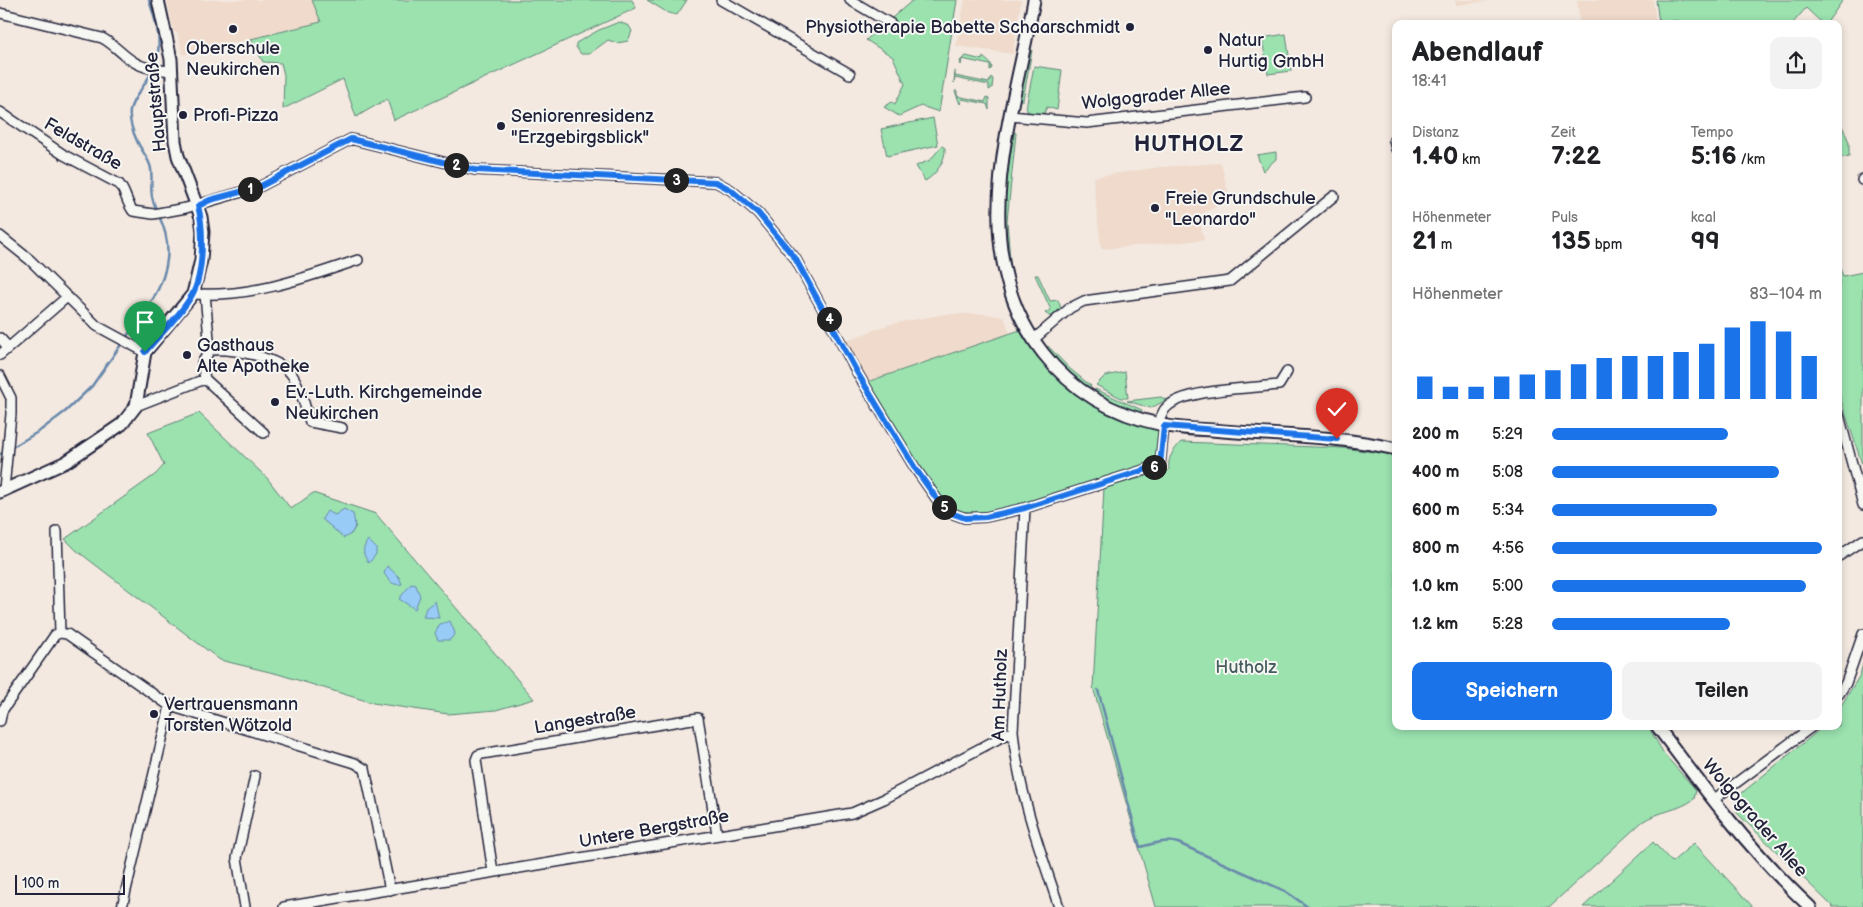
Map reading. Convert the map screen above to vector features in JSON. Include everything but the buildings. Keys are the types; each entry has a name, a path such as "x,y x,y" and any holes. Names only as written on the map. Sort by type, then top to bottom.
{"main road":[{"name":"Hauptstraße","path":"145,352 193,294 201,260 202,232 198,206 178,156 175,141 169,45 158,0"},
{"path":"1034,0 1010,116 998,198 998,235 1000,257 1010,296 1033,340 1056,369 1083,392 1120,413 1161,425 1360,441 1392,448"},
{"path":"2,490 66,462 122,424 136,406 145,352"},
{"name":"Wolgograder Allee","path":"1660,730 1713,800 1758,853 1810,907"}],"street":[{"path":"722,0 850,74"},
{"path":"850,0 892,24"},
{"path":"0,13 102,38 112,43 134,62 156,70 172,71"},
{"name":"Wolgograder Allee","path":"1010,116 1087,123 1305,97"},
{"name":"Feldstraße","path":"0,112 64,155 119,184 133,211 158,213 198,206 210,200 259,187 351,139 475,170 716,182 731,190 758,213 795,258 858,374 915,468 941,505 956,516 965,518 986,517 1025,508"},
{"path":"1033,340 1070,308 1084,301 1230,281 1334,196"},
{"path":"0,236 30,260 97,326 124,340 139,351 145,352"},
{"path":"193,294 266,289 358,260"},
{"path":"205,294 210,350 202,363 205,379 264,433"},
{"path":"0,355 67,296"},
{"path":"0,338 8,347"},
{"path":"210,350 224,349 280,363 293,376 310,422 342,428"},
{"path":"1025,508 1160,465 1161,425 1165,409 1178,400 1207,394 1279,385 1287,372"},
{"path":"0,376 11,398 8,449 2,490"},
{"path":"136,406 205,379"},
{"path":"1842,433 1863,505"},
{"name":"Am Hutholz","path":"1025,508 1014,731 1015,753 1037,842 1059,907"},
{"path":"57,531 60,633"},
{"path":"1842,554 1863,540"},
{"path":"0,721 2,711 55,635 60,633 66,634 170,706 355,763 365,768 390,890"},
{"path":"1842,689 1846,683 1863,634"},
{"path":"1842,678 1846,683"},
{"path":"122,907 170,706"},
{"name":"Langestraße","path":"493,872 476,760 478,755 482,754 698,718 717,834"},
{"path":"1713,800 1808,730"},
{"name":"Untere Bergstraße","path":"284,907 852,813 884,799 1014,731"},
{"path":"245,907 237,858 255,776"}],"shaded area":[{"name":"Oberschule Neukirchen","path":"167,0 312,0 321,22 183,55 177,32 174,32"},
{"path":"965,0 1021,0 1013,54 956,46"},
{"path":"1455,0 1496,0 1456,5"},
{"path":"1577,0 1653,0 1656,20 1580,20"},
{"name":"Freie Grundschule \"Leonardo\"","path":"1221,163 1228,191 1224,203 1203,213 1200,222 1204,240 1101,249 1093,177 1160,167"},
{"path":"945,314 986,314 1004,317 1010,333 867,382 845,341 891,324"}],"green space":[{"path":"312,0 632,0 636,8 394,120 387,99 356,117 343,79 283,109 284,75 281,63 263,62 251,39 321,22"},
{"path":"647,0 687,0 677,15 668,13"},
{"path":"913,0 957,0 939,112 921,106 899,116 884,107 892,102 895,104 905,84 893,57 866,40"},
{"path":"1656,0 1843,0 1829,20 1819,20 1806,8 1796,20 1659,20"},
{"path":"619,22 629,26 632,31 628,41 617,43 608,40 589,54 581,54 576,47 576,43 599,30"},
{"path":"1286,34 1291,71 1268,74 1262,38"},
{"path":"1029,49 1032,50 1023,100 1019,100"},
{"path":"966,56 982,60 983,57 991,64 992,68 990,70 990,65 962,59"},
{"path":"1034,66 1062,70 1057,110 1047,107 1043,115 1028,112 1026,108"},
{"path":"955,71 955,76 989,83 991,77 993,79 992,88 989,90 989,85 955,78 954,83"},
{"path":"955,91 957,91 957,96 985,102 987,97 989,98 989,110 987,104 962,99 960,104"},
{"path":"933,118 938,145 887,156 881,129"},
{"path":"1842,126 1849,142 1849,156 1842,157"},
{"path":"1014,132 1016,133 1007,221 1011,273 1005,258 1003,203"},
{"path":"942,146 945,148 945,153 942,162 933,175 925,181 916,166 930,160"},
{"path":"1276,152 1276,159 1263,171 1257,155"},
{"path":"1863,272 1863,467 1842,403 1842,274 1843,276"},
{"path":"1035,275 1038,275 1050,301 1058,300 1061,308 1051,317 1045,313 1051,310"},
{"path":"1023,329 1058,377 1139,424 1159,430 1156,462 1027,505 975,512 952,510 917,466 867,382"},
{"path":"1048,346 1069,368 1091,386 1089,388 1078,383 1045,349"},
{"path":"1125,372 1128,398 1121,398 1096,385 1105,376"},
{"path":"1095,389 1142,410 1141,414 1095,394"},
{"path":"1161,397 1166,400 1151,408 1127,401"},
{"path":"199,413 267,478 291,509 313,493 376,514 534,699 496,710 448,714 373,703 278,674 220,660 76,550 65,539 156,474 164,465 148,433","holes":["335,515 356,526 351,534 344,537 322,519"]},
{"name":"Hutholz","path":"1181,442 1343,448 1392,454 1392,730 1650,730 1664,754 1696,790 1694,799 1682,806 1655,815 1642,822 1549,907 1156,907 1093,687 1104,488 1169,470 1169,462 1175,448"},
{"path":"1863,664 1863,907 1833,907 1737,813 1735,803 1743,792 1819,730 1842,730 1842,704 1860,675"},
{"path":"1653,842 1672,862 1694,843 1753,907 1583,907"}],"water":[{"path":"344,509 353,514 355,525 353,531 344,538 322,519 327,511 335,515"},
{"path":"368,540 376,548 376,554 369,563 364,552"},
{"path":"387,566 399,577 402,584 393,584 389,581 384,573"},
{"path":"411,584 416,585 420,596 415,609 399,599"},
{"path":"435,601 439,618 423,617 426,608"},
{"path":"450,621 455,633 450,640 438,640 435,633 440,624"}],"waterway":[{"path":"149,0 159,41 154,66"},
{"path":"152,71 132,104 130,119 137,141 150,166 152,194 157,211"},
{"path":"11,448 41,430 66,411 92,386 153,299 163,278 167,258 166,237 159,216"},
{"path":"0,454 6,451"},
{"path":"1098,690 1140,847 1163,842 1178,843 1285,891 1308,907"}],"place":[{"name":"Physiotherapie Babette Schaarschmidt","path":"1130,27"},
{"name":"Oberschule Neukirchen","path":"233,29"},
{"name":"Natur Hurtig GmbH","path":"1208,50"},
{"name":"Profi-Pizza","path":"183,115"},
{"name":"Seniorenresidenz \"Erzgebirgsblick\"","path":"501,126"},
{"name":"Freie Grundschule \"Leonardo\"","path":"1155,208"},
{"name":"Gasthaus Alte Apotheke","path":"187,355"},
{"name":"Ev.-Luth. Kirchgemeinde Neukirchen","path":"275,402"},
{"name":"Vertrauensmann Torsten Wötzold","path":"154,714"}],"district":[{"name":"HUTHOLZ","path":"1189,144"}],"route":[{"path":"145,352 193,294 201,260 202,232 198,206 210,200 259,187 351,139 475,170 716,182 731,190 758,213 795,258 858,374 915,468 941,505 956,516 965,518 986,517 1025,508 1160,465 1164,426 1337,439"}]}
